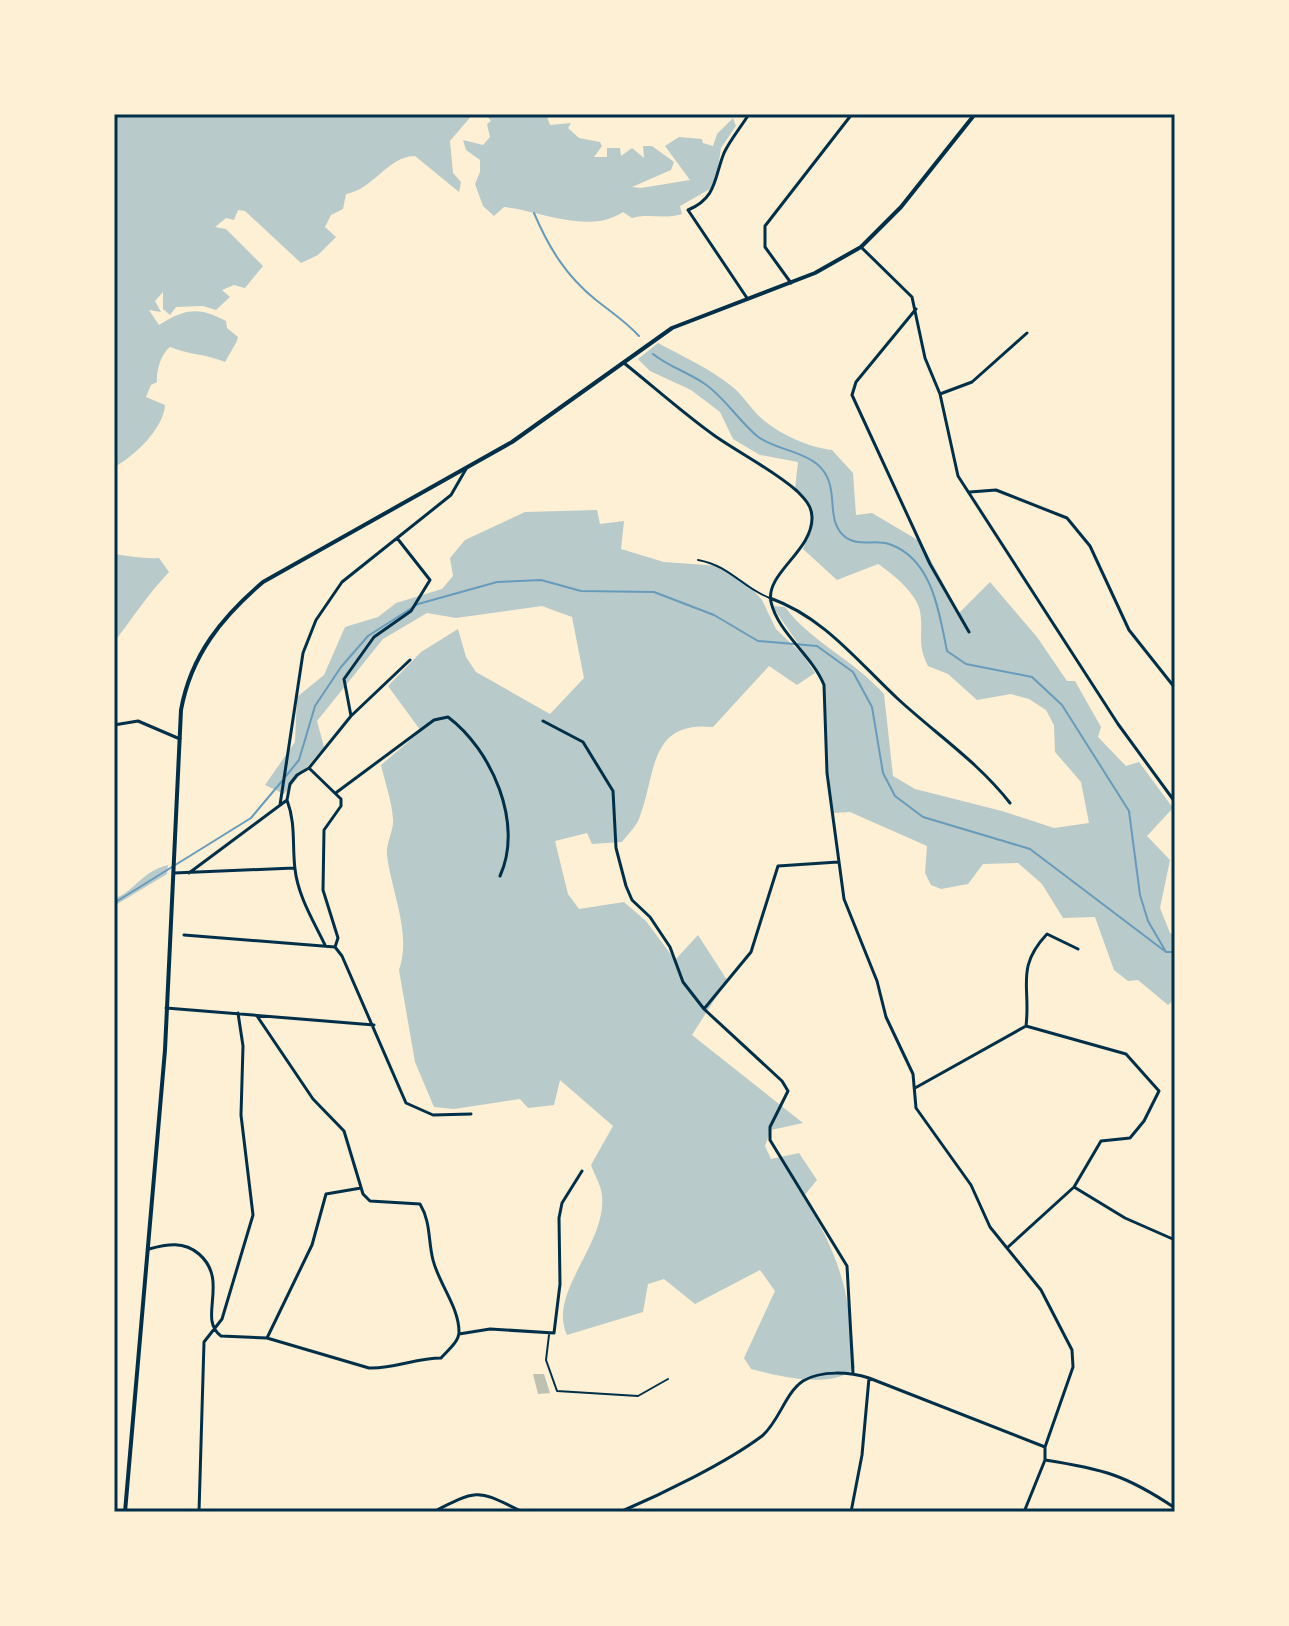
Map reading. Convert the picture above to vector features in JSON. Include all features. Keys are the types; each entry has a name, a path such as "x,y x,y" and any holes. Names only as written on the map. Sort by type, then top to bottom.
{"street":[{"path":"747,298 688,210 701,205 712,192 724,154 749,114"},
{"path":"791,283 765,247 765,226 852,114"},
{"path":"125,1512 149,1250 180,739 186,685 209,637 233,608 263,582 466,469 624,363 657,337 689,319 791,283 861,247 901,207 975,114"},
{"path":"861,247 912,297 925,358 940,394 953,460 970,492 1118,724 1175,802"},
{"path":"916,309 856,382 852,395 930,564 969,632"},
{"path":"940,394 972,382 1027,333"},
{"path":"624,363 706,429 795,489 809,504 812,517 803,549 778,579 770,598 778,618 824,685 827,773 844,899 877,981 886,1017 913,1074 916,1108 971,1185 990,1227 1041,1290 1072,1350 1073,1367 1045,1447 1045,1460 1024,1512"},
{"path":"280,805 303,653 316,620 342,582 451,495 466,469"},
{"path":"970,492 996,490 1067,518 1090,546 1129,630 1175,688"},
{"path":"351,716 344,679 374,637 411,611 430,580 397,538"},
{"path":"770,598 793,606 836,637 896,698 983,770 1010,803"},
{"path":"325,945 301,896 295,868 294,819 287,800 290,784 309,768 351,716 410,660"},
{"path":"337,792 434,720 448,717 497,778 509,840 500,876"},
{"path":"114,725 138,721 180,739"},
{"path":"543,721 583,742 613,791 616,848 626,886 632,900 650,917 670,947 683,982 704,1009 782,1081 788,1091 788,1098 770,1127 770,1140 847,1266 853,1373"},
{"path":"309,768 337,792 341,806 324,830 322,870 323,890 338,938 335,947"},
{"path":"189,873 287,800"},
{"path":"704,1009 751,952 778,866 840,862"},
{"path":"174,873 295,868"},
{"path":"1026,1026 1026,967 1035,947 1049,933 1078,949"},
{"path":"184,935 335,947 374,1025 406,1103 433,1115 471,1114"},
{"path":"166,1008 374,1025"},
{"path":"199,1512 204,1342 213,1326 222,1319 253,1215 241,1115 243,1046 238,1013"},
{"path":"257,1016 313,1099 344,1131 361,1188 370,1201 420,1204 429,1226 433,1260 459,1334"},
{"path":"915,1088 1026,1026"},
{"path":"1007,1248 1074,1187 1101,1141 1130,1138 1144,1121 1159,1091 1126,1054 1108,1047 1057,1038 1026,1026"},
{"path":"149,1250 177,1244 193,1249 205,1259 214,1278 213,1326 221,1336 267,1338 369,1368 385,1369 420,1358 441,1358 459,1334 490,1329 554,1333 560,1284 559,1218 562,1203 582,1171"},
{"path":"1074,1187 1125,1218 1175,1240"},
{"path":"267,1338 312,1245 326,1194 361,1188"},
{"path":"620,1512 649,1500 761,1437 801,1382 830,1374 853,1373 869,1378 1045,1447"},
{"path":"851,1512 862,1455 869,1378"},
{"path":"1045,1460 1103,1469 1125,1476 1175,1508"},
{"path":"433,1512 468,1494 479,1493 523,1512"}],"lane":[{"path":"698,560 724,566 759,594 770,598"},
{"path":"549,1335 546,1360 557,1391 638,1396 668,1379"}],"shaded area":[{"path":"114,114 473,114 450,141 453,173 461,182 459,192 415,156 405,157 365,186 346,194 343,209 331,215 325,227 336,237 318,255 301,263 245,211 238,210 234,220 226,218 215,227 226,229 263,266 245,288 234,285 222,290 230,297 216,310 203,306 176,307 170,315 163,309 163,292 155,301 161,312 149,310 159,325 192,311 208,313 226,321 227,328 238,337 237,341 225,362 170,347 167,350 160,363 157,382 151,385 146,397 165,405 159,423 139,449 114,467"},
{"path":"485,114 546,114 550,125 571,123 568,128 579,138 600,142 602,146 594,157 607,157 607,148 620,148 621,156 632,148 644,158 643,146 652,146 674,162 671,170 632,187 641,188 690,180 665,146 679,137 702,139 703,143 713,146 717,134 733,118 736,126 721,148 717,175 710,189 680,206 682,214 632,218 623,212 610,219 580,222 504,207 494,216 483,206 475,184 480,172 480,160 466,150 463,140 483,145 490,137 487,124 491,121"},
{"path":"658,343 725,381 774,428 803,442 832,450 853,473 856,515 872,513 921,542 959,613 990,582 1037,637 1067,681 1075,681 1101,727 1098,737 1126,766 1139,762 1173,808 1147,836 1170,860 1160,908 1170,933 1175,935 1175,999 1168,1005 1138,980 1128,981 1114,970 1095,917 1063,918 1042,884 1018,863 983,864 968,884 941,889 931,885 925,873 927,846 850,812 834,813 827,773 824,685 772,606 785,607 808,631 884,694 893,776 915,789 1054,828 1089,823 1081,782 1055,752 1054,725 1046,710 1029,699 1011,694 977,700 948,674 928,666 922,651 918,604 897,578 878,564 837,580 803,549 811,516 807,504 795,489 798,462 760,455 733,439 720,412 691,390 650,371 638,359"},
{"path":"597,510 600,524 624,521 621,549 664,562 720,566 748,584 762,600 776,629 803,655 815,673 797,685 769,666 713,727 692,727 677,732 666,741 658,753 639,820 622,842 592,844 587,833 555,841 568,894 579,909 624,902 646,921 675,960 698,935 727,980 692,1035 803,1123 771,1130 765,1146 771,1159 799,1153 817,1180 803,1197 827,1239 847,1298 855,1368 845,1375 819,1380 751,1369 744,1358 775,1291 760,1270 695,1304 664,1279 648,1284 643,1312 567,1335 563,1319 565,1302 601,1214 602,1195 591,1165 613,1126 560,1080 554,1105 528,1108 520,1099 454,1109 434,1107 415,1062 399,970 402,927 387,855 392,812 381,765 421,731 388,686 421,652 458,629 466,657 476,672 550,714 584,678 572,617 542,606 456,618 427,613 383,639 317,721 324,747 284,794 265,785 295,742 297,697 324,675 345,627 378,617 396,603 442,589 453,576 450,558 465,540 525,512"},
{"path":"114,554 159,558 169,572 114,642"},
{"path":"168,865 167,874 114,906 114,899 151,872"}],"building":[{"path":"533,1374 544,1374 550,1393 538,1394"}],"waterway":[{"path":"534,213 552,250 567,271 585,291 639,336"},
{"path":"653,354 712,390 757,436 817,464 829,481 837,528 848,539 889,544 904,551 916,562 932,589 947,651 966,664 1032,677 1062,705 1129,811 1140,895 1148,921 1166,952 1175,952"},
{"path":"286,776 299,760 315,706 341,667 368,636 418,604 497,582 541,580 581,591 654,592 714,615 758,641 817,646 853,672 872,707 883,773 895,796 923,817 1030,849 1166,952"},
{"path":"114,903 251,818 282,781"}]}
